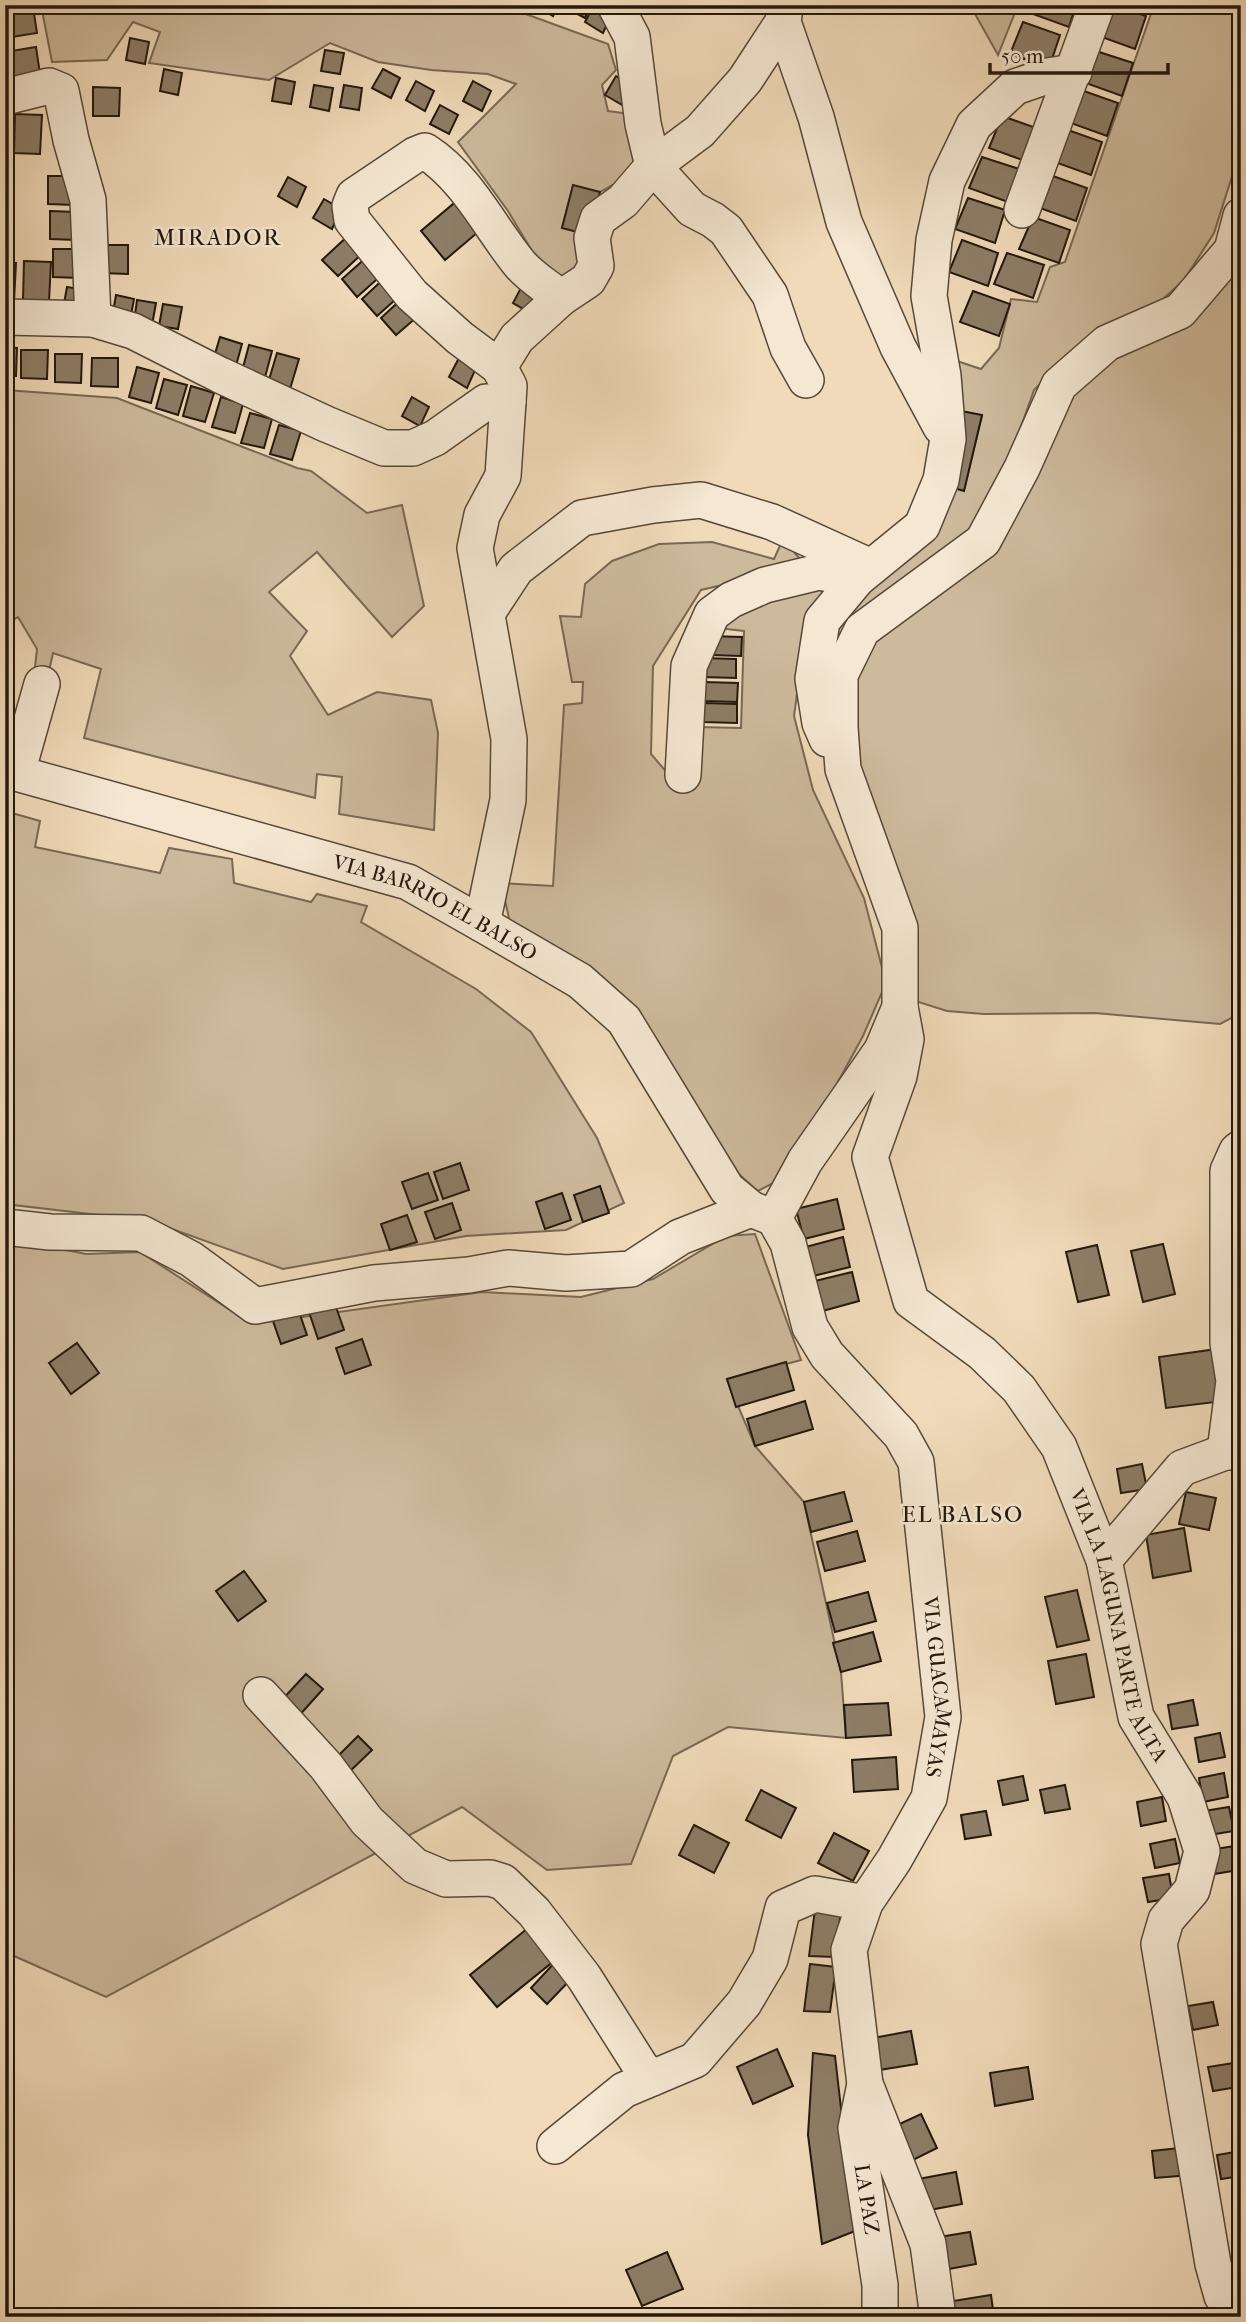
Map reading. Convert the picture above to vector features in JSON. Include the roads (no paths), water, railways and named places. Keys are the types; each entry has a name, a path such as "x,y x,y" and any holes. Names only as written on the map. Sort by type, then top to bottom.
{"street":[{"path":"615,5 632,37 643,124 653,166 692,209 726,230 740,249 770,295 788,348 806,380"},
{"path":"1022,210 1097,5"},
{"path":"499,367 517,338 561,298 588,280 596,266 592,238 598,219 623,201 653,166 700,131 745,79 784,14"},
{"path":"784,14 816,117 844,222 898,347 948,439"},
{"path":"5,1227 50,1232 141,1233 191,1259 255,1306 374,1283 469,1275 508,1268 566,1273 631,1269 680,1237 762,1214 805,1161 882,1050 900,1007 900,928 843,769 820,723 813,679 822,621 864,573 922,526 941,480 948,439 943,376 929,296 934,240 947,181 974,125 1015,87 1047,76 1074,72"},
{"path":"5,97 49,86 61,91 88,200 93,319"},
{"path":"482,924 508,800 509,739 475,548 482,515 503,476 509,386 499,367 460,338 412,295 352,220 350,206 354,196 425,151 436,159 480,206 521,265 561,298"},
{"path":"843,769 840,675 862,630 983,541 1023,468 1059,385 1107,343 1180,311 1232,250 1241,216"},
{"path":"5,317 93,319 133,331 220,375 384,448 413,448 435,438 486,402 508,402"},
{"path":"487,613 516,569 582,518 653,505 701,500 772,523 864,573"},
{"path":"683,775 689,666 712,614 730,600 765,585 819,572 864,573"},
{"path":"11,771 42,684"},
{"name":"VIA BARRIO EL BALSO","path":"11,771 408,882 580,981 624,1020 727,1189 762,1214"},
{"name":"VIA LA LAGUNA PARTE ALTA","path":"900,1007 906,1039 899,1076 870,1157 911,1301 982,1353 1020,1390 1059,1447 1104,1560 1136,1717 1185,1797 1202,1851 1192,1890 1166,1920 1160,1944 1213,2264 1231,2303"},
{"path":"1104,1560 1182,1468 1233,1452 1235,1343 1228,1171 1241,1148"},
{"name":"VIA GUACAMAYAS","path":"762,1214 788,1243 810,1326 827,1355 901,1435 916,1462 943,1717 929,1798 894,1860 865,1903 849,1950 865,2084 929,2244 938,2317"},
{"path":"261,1695 326,1766 367,1821 415,1866 446,1879 490,1878 503,1882 534,1912 584,1977 641,2067 652,2078"},
{"path":"555,2146 624,2090 695,2060 744,2003 770,1959 783,1908 815,1894 865,1903"},
{"name":"LA PAZ","path":"865,2084 856,2128 880,2284 880,2317"}],"district":[{"name":"MIRADOR","path":"218,237"},
{"name":"EL BALSO","path":"963,1514"}]}
